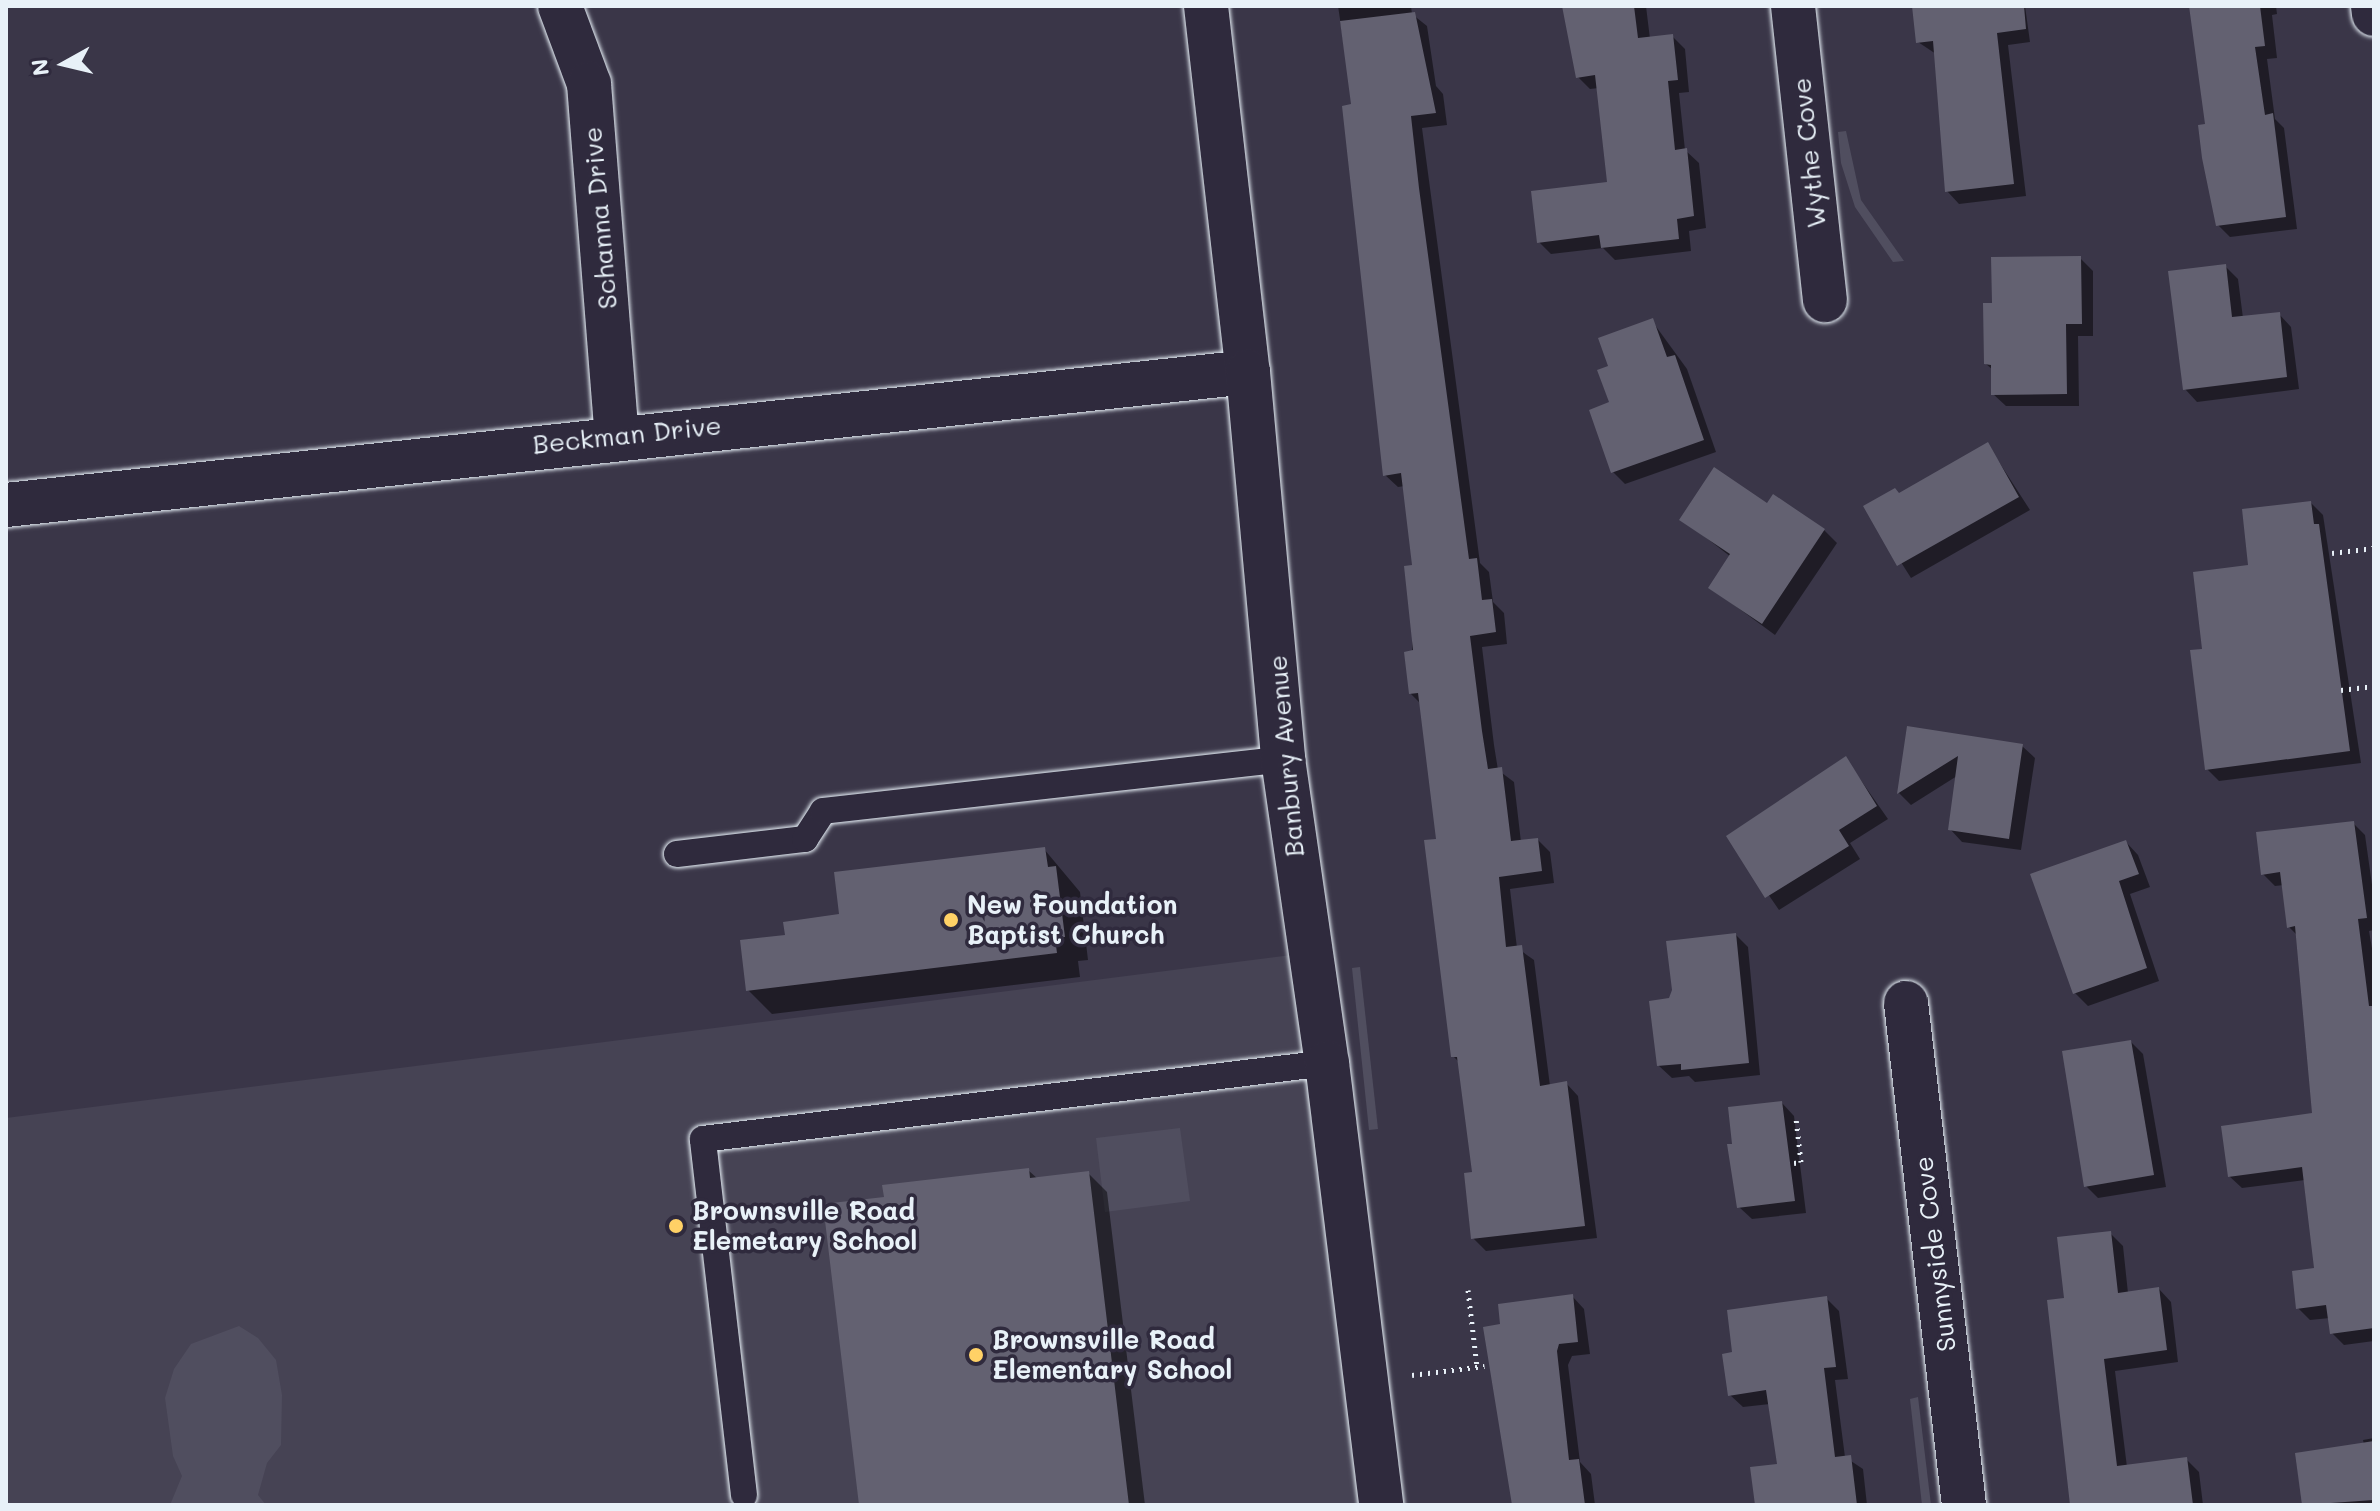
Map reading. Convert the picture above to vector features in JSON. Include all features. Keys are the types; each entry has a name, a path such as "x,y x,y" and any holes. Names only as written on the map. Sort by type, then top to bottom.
{"street":[{"name":"Schanna Drive","path":"560,6 589,84 617,436"},
{"name":"Banbury Avenue","path":"1206,6 1248,372 1283,759 1327,1063 1381,1505"},
{"name":"Wythe Cove","path":"1793,6 1825,300"},
{"path":"2373,6 2374,14"},
{"name":"Beckman Drive","path":"6,505 617,436 1248,372"},
{"name":"Sunnyside Cove","path":"1906,1003 1964,1505"}],"lane":[{"path":"677,854 805,839 823,811 1283,759"},
{"path":"744,1495 703,1139 1327,1063"}],"path":[{"path":"2332,553 2374,548"},
{"path":"2341,690 2374,686"},
{"path":"1794,1163 1801,1162 1796,1118"},
{"path":"1412,1375 1481,1367 1468,1290"}],"shaded area":[{"path":"1846,131 1861,200 1904,261 1893,262 1855,207 1841,163 1838,132"},
{"name":"Brownsville Road Elemetary School","path":"1307,953 1381,1505 6,1505 6,1118"},
{"path":"1360,967 1378,1129 1369,1130 1352,968"},
{"path":"1180,1128 1190,1201 1105,1212 1096,1138"},
{"path":"239,1326 258,1338 276,1360 282,1395 281,1445 267,1463 258,1495 266,1505 170,1505 182,1476 173,1456 165,1398 174,1369 191,1344"},
{"path":"1918,1397 1931,1505 1922,1505 1910,1399"}],"building":[{"path":"1562,6 1634,6 1638,38 1673,34 1678,80 1668,81 1675,150 1687,148 1694,216 1677,219 1679,239 1601,248 1599,235 1537,243 1531,191 1607,182 1595,75 1576,78"},
{"path":"1912,6 2024,6 2026,29 1997,33 2014,184 1945,192 1933,41 1916,43"},
{"path":"2189,6 2260,6 2265,46 2255,47 2265,115 2273,113 2286,217 2216,226 2202,158 2198,125 2205,124"},
{"path":"1415,12 1436,113 1411,116 1419,188 1469,559 1477,558 1482,600 1492,599 1496,632 1470,636 1482,731 1488,769 1502,767 1511,841 1538,838 1542,871 1499,877 1506,947 1522,945 1540,1086 1567,1081 1585,1226 1471,1239 1464,1173 1472,1172 1457,1057 1451,1057 1424,840 1436,839 1418,693 1409,694 1404,652 1413,650 1404,566 1412,565 1401,473 1383,476 1342,106 1351,104 1340,21"},
{"path":"2081,256 2082,324 2066,324 2067,394 1991,395 1991,365 1984,364 1983,303 1992,303 1991,257"},
{"path":"2226,264 2232,317 2280,312 2287,377 2183,390 2168,271"},
{"path":"1653,318 1667,357 1675,355 1704,440 1611,473 1589,410 1609,402 1597,370 1608,366 1598,338"},
{"path":"1988,442 2019,497 1897,566 1863,506 1895,488 1899,493"},
{"path":"1714,467 1767,503 1773,494 1825,529 1762,624 1708,588 1730,554 1679,520"},
{"path":"2311,501 2314,524 2319,524 2350,751 2205,770 2190,650 2202,649 2193,572 2248,565 2242,509"},
{"path":"1907,726 2023,744 2009,839 1948,830 1958,756 1897,794"},
{"path":"1846,756 1877,806 1839,830 1849,846 1765,898 1726,836"},
{"path":"2354,821 2367,918 2358,919 2369,1006 2374,1006 2374,1328 2330,1334 2326,1305 2296,1309 2292,1271 2314,1268 2302,1167 2228,1177 2221,1126 2312,1113 2295,926 2287,928 2280,872 2261,875 2256,832"},
{"path":"2126,840 2139,874 2119,881 2147,968 2073,994 2030,874"},
{"name":"New Foundation Baptist Church","path":"1045,847 1048,867 1056,866 1065,937 1055,938 1057,953 746,991 740,940 785,935 783,922 839,914 834,872"},
{"path":"1736,933 1749,1063 1681,1070 1681,1064 1657,1066 1649,1001 1669,998 1672,990 1666,941"},
{"path":"2131,1040 2154,1175 2084,1187 2062,1051"},
{"path":"1782,1101 1795,1201 1737,1208 1727,1144 1732,1144 1728,1107"},
{"name":"Brownsville Road Elementary School","path":"1029,1168 1030,1178 1089,1171 1129,1505 859,1505 823,1204 884,1197 882,1185"},
{"path":"2111,1231 2118,1293 2159,1287 2167,1350 2104,1359 2117,1466 2187,1457 2193,1505 2070,1505 2047,1300 2064,1298 2057,1237"},
{"path":"1573,1294 1578,1342 1559,1344 1557,1351 1569,1460 1579,1459 1585,1505 1512,1505 1483,1327 1500,1324 1498,1304"},
{"path":"1827,1296 1836,1367 1824,1368 1835,1457 1851,1455 1857,1505 1755,1505 1750,1467 1777,1464 1766,1390 1728,1396 1722,1354 1732,1352 1727,1310"},
{"path":"2374,1441 2374,1500 2302,1505 2295,1453"}],"place":[{"name":"New Foundation Baptist Church","path":"951,920"},
{"name":"Brownsville Road Elemetary School","path":"676,1226"},
{"name":"Brownsville Road Elementary School","path":"976,1355"}]}
